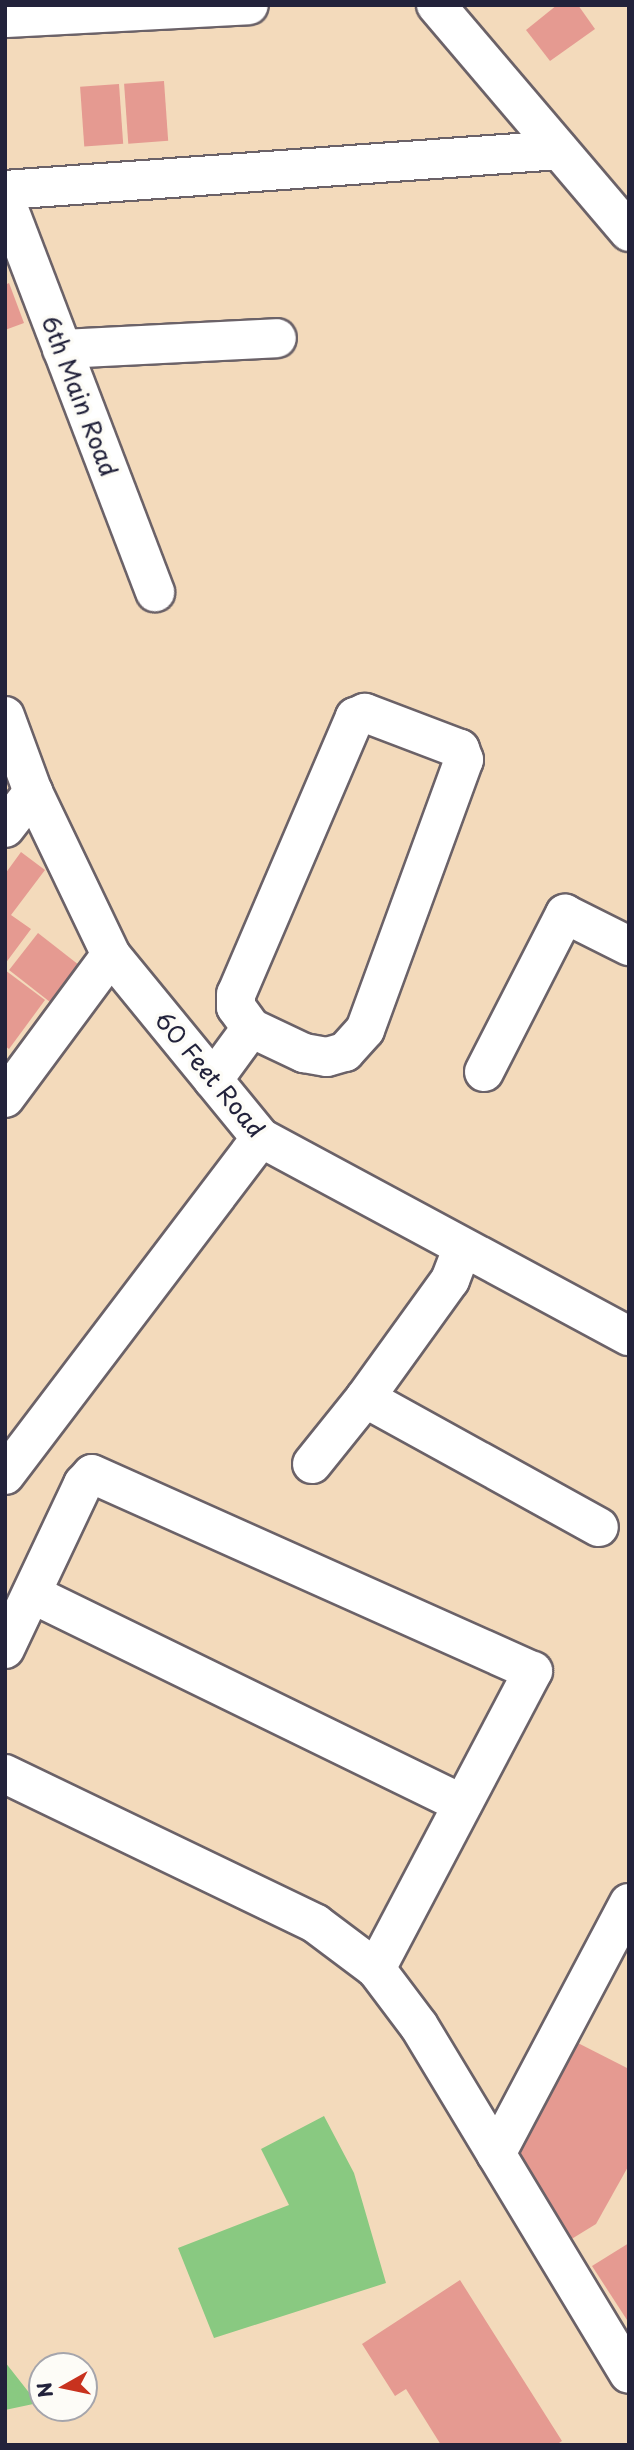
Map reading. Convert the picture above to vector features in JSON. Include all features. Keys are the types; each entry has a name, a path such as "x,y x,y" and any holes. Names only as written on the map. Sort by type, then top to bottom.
{"street":[{"path":"5,18 249,5"},
{"path":"436,5 629,232"},
{"path":"5,190 559,150"},
{"name":"6th Main Road","path":"5,199 155,592"},
{"path":"62,349 277,338"},
{"path":"365,713 460,749 464,760 365,1030 345,1052 327,1057 304,1053 251,1028 236,1007 236,994 355,717 365,713"},
{"name":"60 Feet Road","path":"5,716 33,792 111,955 261,1138 462,1249 629,1336"},
{"path":"5,828 33,792"},
{"path":"484,1072 565,914 629,946"},
{"path":"5,1098 111,955"},
{"path":"213,1080 251,1028"},
{"path":"5,1475 261,1138"},
{"path":"312,1464 365,1398 450,1280 462,1249"},
{"path":"365,1398 598,1527"},
{"path":"5,1649 83,1483 92,1474 533,1671 376,1969"},
{"path":"32,1594 463,1804"},
{"path":"5,1774 316,1924 376,1969 419,2026 629,2374"},
{"path":"496,2154 629,1903"}],"green space":[{"path":"324,2116 354,2173 386,2283 214,2338 178,2248 289,2205 261,2149"},
{"path":"5,2362 28,2391 28,2405 5,2410"}],"building":[{"path":"557,5 578,5 595,29 550,61 526,30"},
{"path":"164,81 168,141 128,144 124,84"},
{"path":"119,84 123,144 84,147 80,87"},
{"path":"9,283 24,323 5,330 5,285"},
{"path":"21,852 45,870 11,915 31,929 5,964 5,874"},
{"path":"38,933 81,966 52,1003 9,970"},
{"path":"5,970 45,1000 9,1049 5,1046"},
{"path":"572,2040 629,2069 629,2165 596,2224 565,2243 512,2164"},
{"path":"629,2243 629,2323 592,2266"},
{"path":"460,2280 562,2441 556,2445 441,2445 406,2389 395,2396 362,2344"}]}
